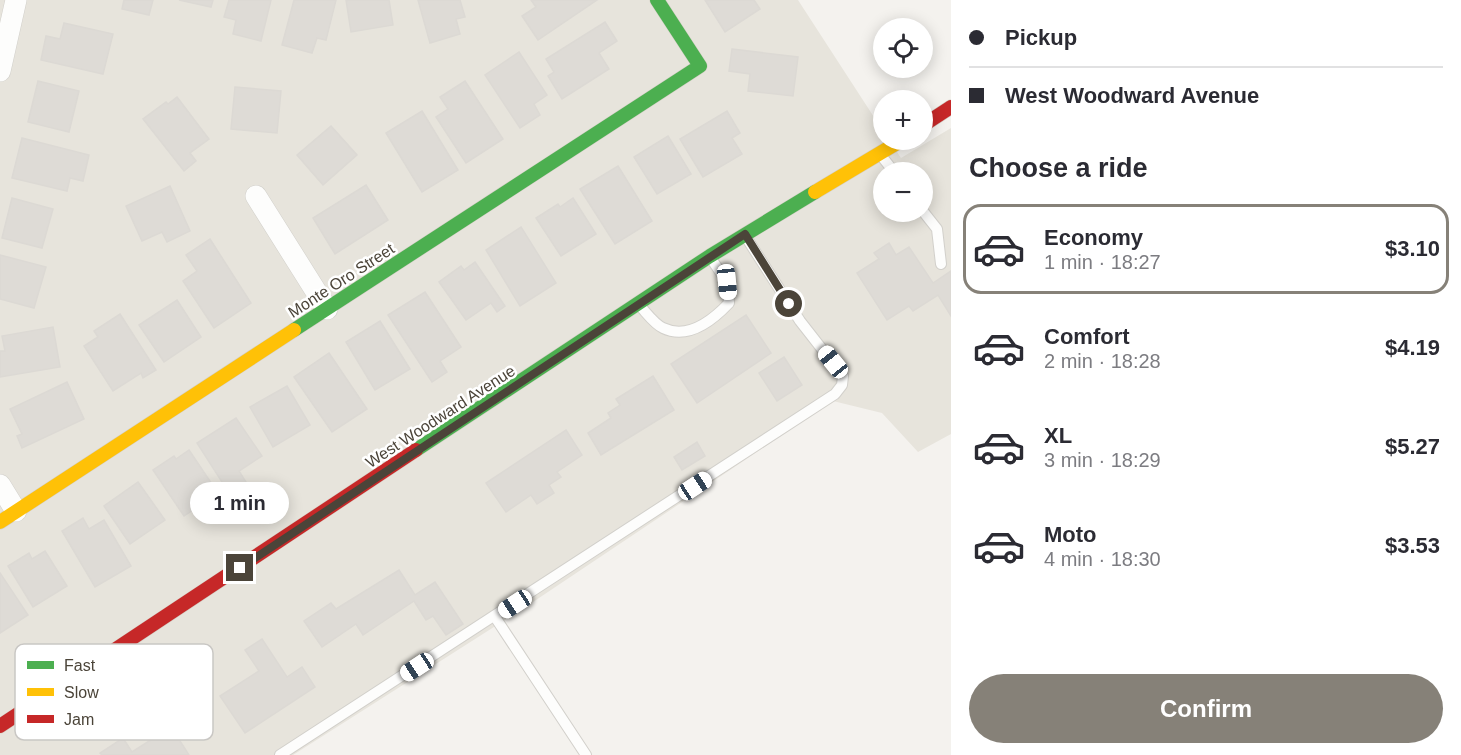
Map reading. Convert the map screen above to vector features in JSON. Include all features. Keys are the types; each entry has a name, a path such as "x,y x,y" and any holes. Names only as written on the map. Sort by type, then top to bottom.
{"street":[{"path":"0,71 16,0"},
{"name":"Monte Oro Street","path":"8,517 700,66 657,0"},
{"path":"933,119 951,107"},
{"name":"West Woodward Avenue","path":"124,644 710,256 886,150"},
{"path":"256,196 327,309"},
{"path":"0,485 8,517"},
{"name":"West Woodward Avenue","path":"0,726 15,716"}],"lane":[{"path":"880,154 886,162"},
{"path":"931,222 936,229 941,264"},
{"path":"280,755 835,394 842,386 843,376 800,321 745,234"},
{"path":"639,305 661,328 678,333 697,328 718,315 729,303 727,282 710,256"},
{"path":"495,617 586,755"}],"shaded area":[{"path":"0,0 798,0 873,116 873,150 896,150 901,158 914,150 933,150 933,139 951,128 951,434 918,452 882,413 833,401 533,602 293,755 0,755"}],"building":[{"path":"124,0 153,0 149,15 122,9"},
{"path":"179,0 213,0 211,7"},
{"path":"229,0 271,0 261,41 233,34 236,20 224,17"},
{"path":"294,0 336,0 326,40 317,38 312,53 282,45"},
{"path":"346,0 389,0 393,25 351,32"},
{"path":"418,0 460,0 465,17 456,19 460,34 430,43"},
{"path":"531,0 597,0 538,40 522,16 536,7"},
{"path":"705,0 754,0 760,9 725,32"},
{"path":"605,22 617,41 599,53 609,69 562,99 548,76 554,72 546,59"},
{"path":"64,23 113,34 103,74 41,60 46,36 60,39"},
{"path":"732,49 798,57 793,96 748,91 750,74 729,71"},
{"path":"519,52 547,95 534,104 540,115 520,128 485,75"},
{"path":"38,81 79,91 69,132 28,122"},
{"path":"465,81 503,139 466,163 436,117 448,109 440,97"},
{"path":"235,87 281,91 277,133 231,129"},
{"path":"177,97 209,139 190,153 196,161 184,171 143,119"},
{"path":"422,111 458,170 422,192 386,133"},
{"path":"727,111 740,133 732,138 742,154 703,177 680,139"},
{"path":"331,126 357,155 323,185 297,155"},
{"path":"668,136 691,174 657,194 634,157"},
{"path":"22,138 89,155 83,181 70,178 67,191 12,178"},
{"path":"618,166 652,221 615,244 580,189"},
{"path":"366,185 388,220 335,254 313,218"},
{"path":"170,186 190,231 167,242 162,232 142,241 126,206"},
{"path":"12,198 53,209 42,248 2,238"},
{"path":"573,198 596,234 561,256 536,218 558,204 560,207"},
{"path":"521,227 556,283 520,306 486,250"},
{"path":"210,239 251,303 214,328 183,281 197,271 186,255"},
{"path":"889,243 896,255 909,247 933,283 951,271 951,316 938,295 913,311 909,306 887,320 857,273 879,259 874,253"},
{"path":"0,255 46,267 34,308 0,299"},
{"path":"475,262 505,306 497,312 491,303 466,320 439,282 461,266 464,270"},
{"path":"425,292 461,347 440,361 447,372 432,382 388,315"},
{"path":"177,300 201,337 164,362 139,325"},
{"path":"120,314 156,370 143,378 141,373 113,391 84,346 98,337 94,331"},
{"path":"746,315 771,353 697,403 671,364"},
{"path":"380,321 410,369 375,390 346,342"},
{"path":"53,327 60,367 0,377 0,351 5,351 2,336"},
{"path":"329,353 367,409 332,432 294,377"},
{"path":"784,357 802,385 777,401 759,373"},
{"path":"653,376 674,410 601,455 588,433 611,418 608,413 620,405 616,399"},
{"path":"67,382 84,419 22,448 17,436 22,434 10,409"},
{"path":"287,386 310,425 273,447 250,407"},
{"path":"236,418 262,456 239,471 246,482 229,493 197,443"},
{"path":"566,430 582,455 557,472 561,477 549,485 554,493 537,504 531,495 506,512 486,483"},
{"path":"697,442 705,456 682,470 674,457"},
{"path":"189,450 218,493 184,516 153,470 174,456 176,459"},
{"path":"138,482 165,520 130,544 104,506"},
{"path":"83,518 89,529 104,520 131,566 95,587 62,531"},
{"path":"45,551 67,586 33,607 8,566 29,553 32,559"},
{"path":"399,570 415,595 435,582 463,624 446,635 433,616 426,620 414,601 363,635 356,624 322,647 304,621 331,603 336,609"},
{"path":"0,573 28,615 0,633"},
{"path":"262,639 287,677 302,667 315,687 245,733 220,696 259,671 245,650"},
{"path":"120,740 124,740 132,752 151,740 179,740 189,755 102,755 100,753"}],"traffic: fast":[{"path":"294,330 700,66 657,0"},
{"path":"416,450 710,256 815,192"}],"traffic: slow":[{"path":"815,192 885,150"},
{"path":"0,522 294,330"}],"traffic: jam":[{"path":"933,119 951,107"},
{"path":"124,644 416,450"},
{"path":"0,726 15,716"}],"route":[{"path":"240,568 745,234 789,304"}]}
